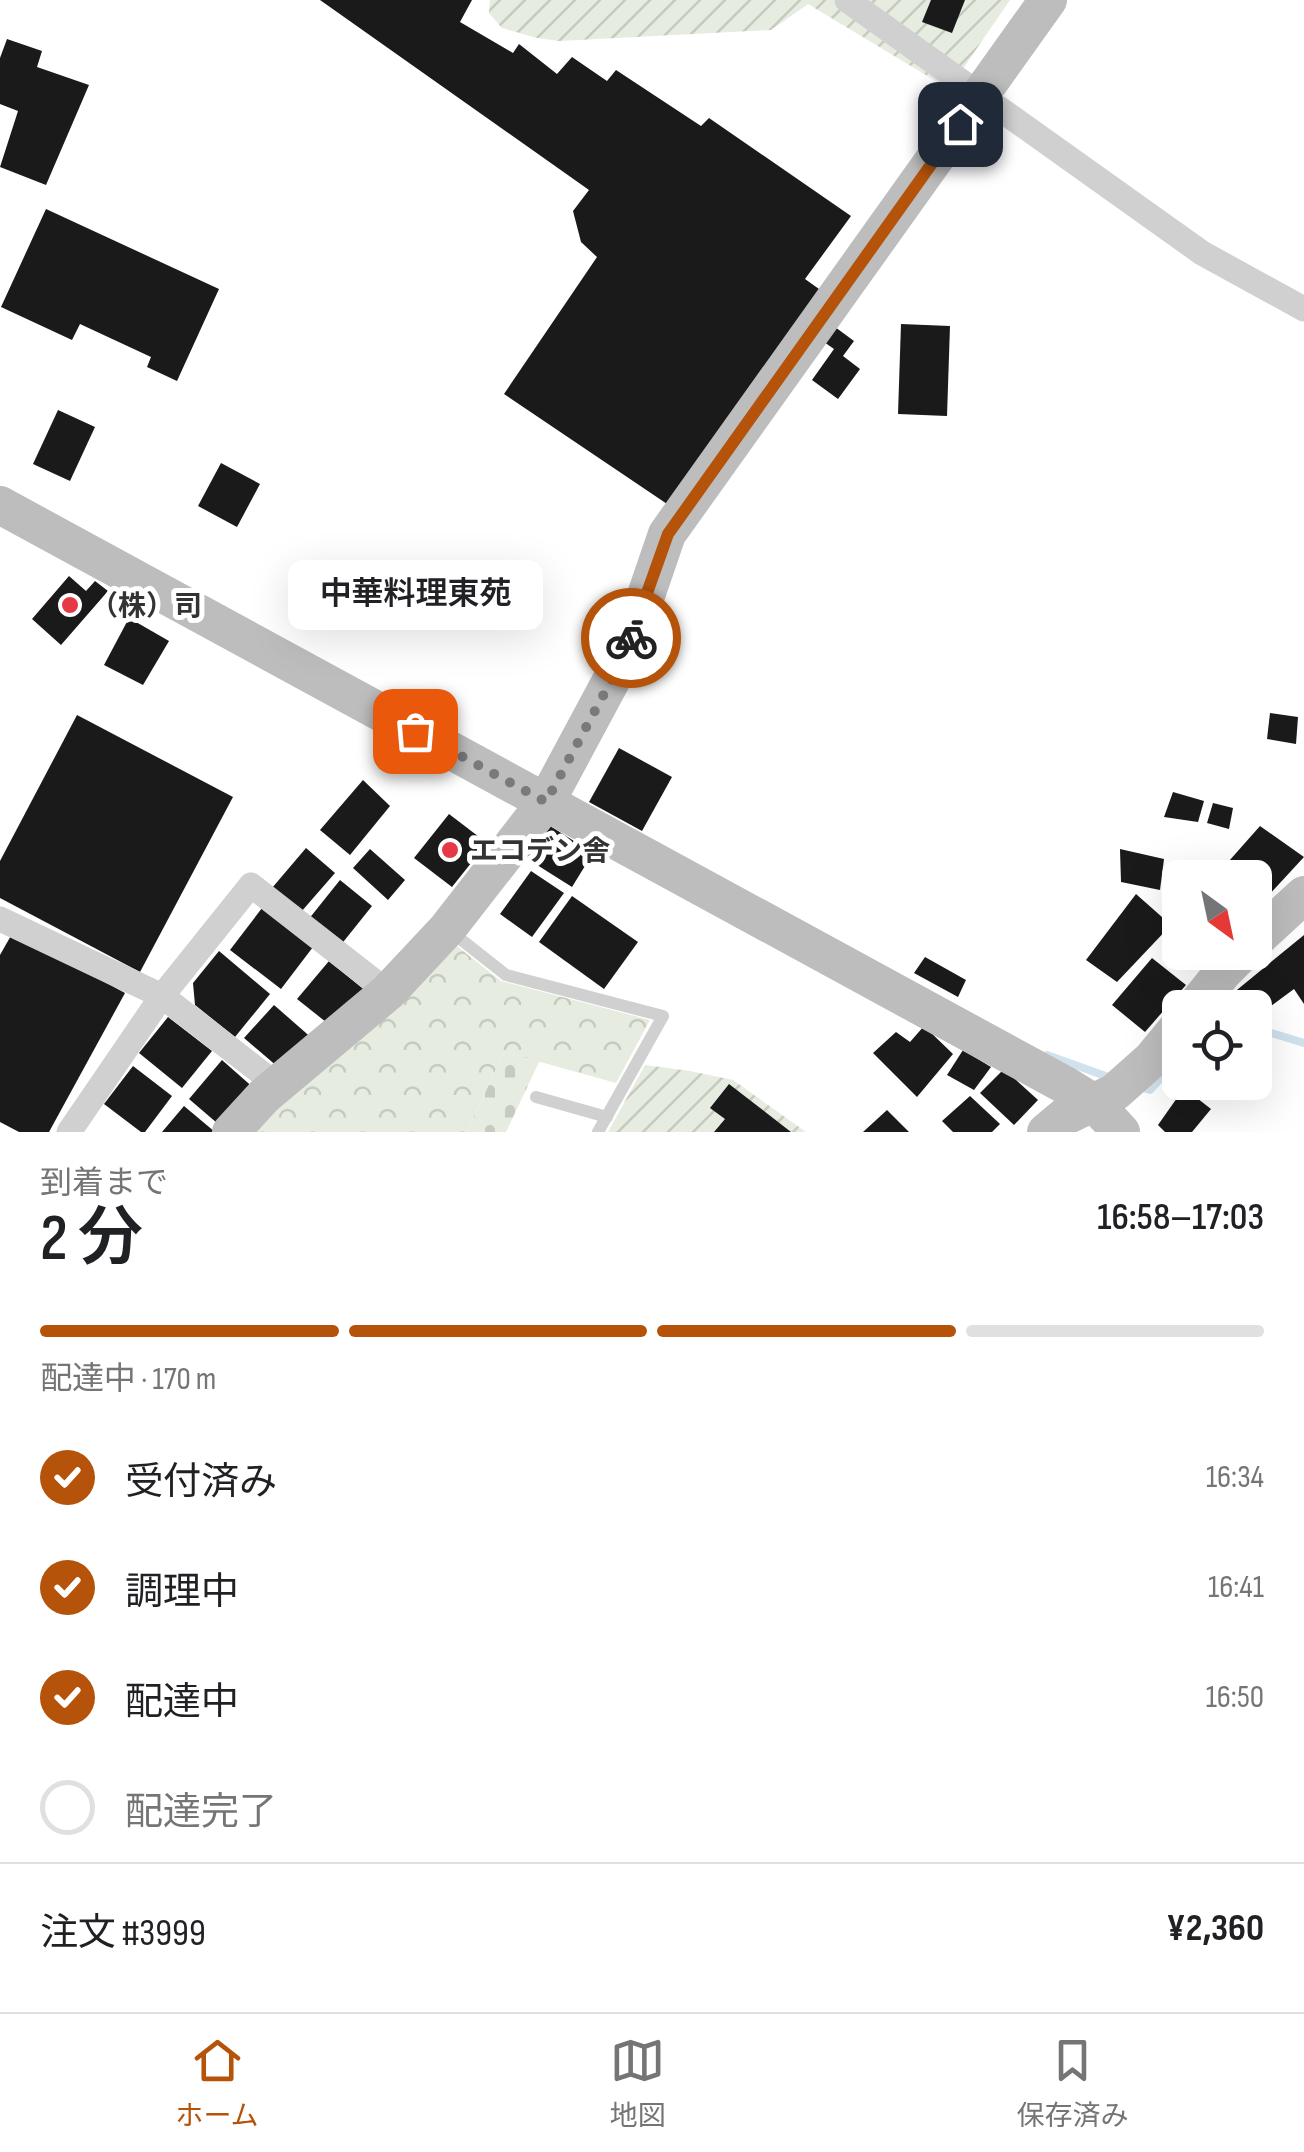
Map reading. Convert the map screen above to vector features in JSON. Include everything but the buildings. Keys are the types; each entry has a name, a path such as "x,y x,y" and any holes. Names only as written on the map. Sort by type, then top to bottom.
{"street":[{"path":"847,0 1202,253 1304,309"},
{"path":"231,1132 264,1096 388,992 446,928 546,802 627,651 668,534 1048,0"},
{"path":"0,505 1066,1085 1094,1104 1121,1132"},
{"path":"69,1132 162,996 251,885 388,992"},
{"path":"1272,924 1304,895"},
{"path":"0,919 162,996 277,1085"},
{"path":"1208,990 1225,970"},
{"path":"1046,1132 1064,1117 1115,1092 1162,1048"}],"lane":[{"path":"446,928 506,975 663,1016 598,1132"},
{"path":"536,1097 607,1117"}],"green space":[{"path":"490,0 1010,0 949,89 808,4 771,30 559,41 502,28 489,13"},
{"path":"448,939 501,981 650,1020 616,1083 504,1052 467,1132 244,1132"},
{"path":"504,1052 540,1060 506,1132 467,1132"},
{"path":"645,1065 733,1080 806,1132 608,1132"}],"waterway":[{"path":"1272,1033 1304,1043"},
{"path":"1047,1055 1114,1079"},
{"path":"1137,1086 1150,1090 1162,1077"}],"way so far":[{"path":"415,731 546,802 631,638"}],"place":[{"name":"（株）司","path":"70,605"},
{"name":"中華料理東苑","path":"415,731"},
{"name":"エコデン舎","path":"450,850"}],"route":[{"path":"631,638 668,534 960,124"}]}
